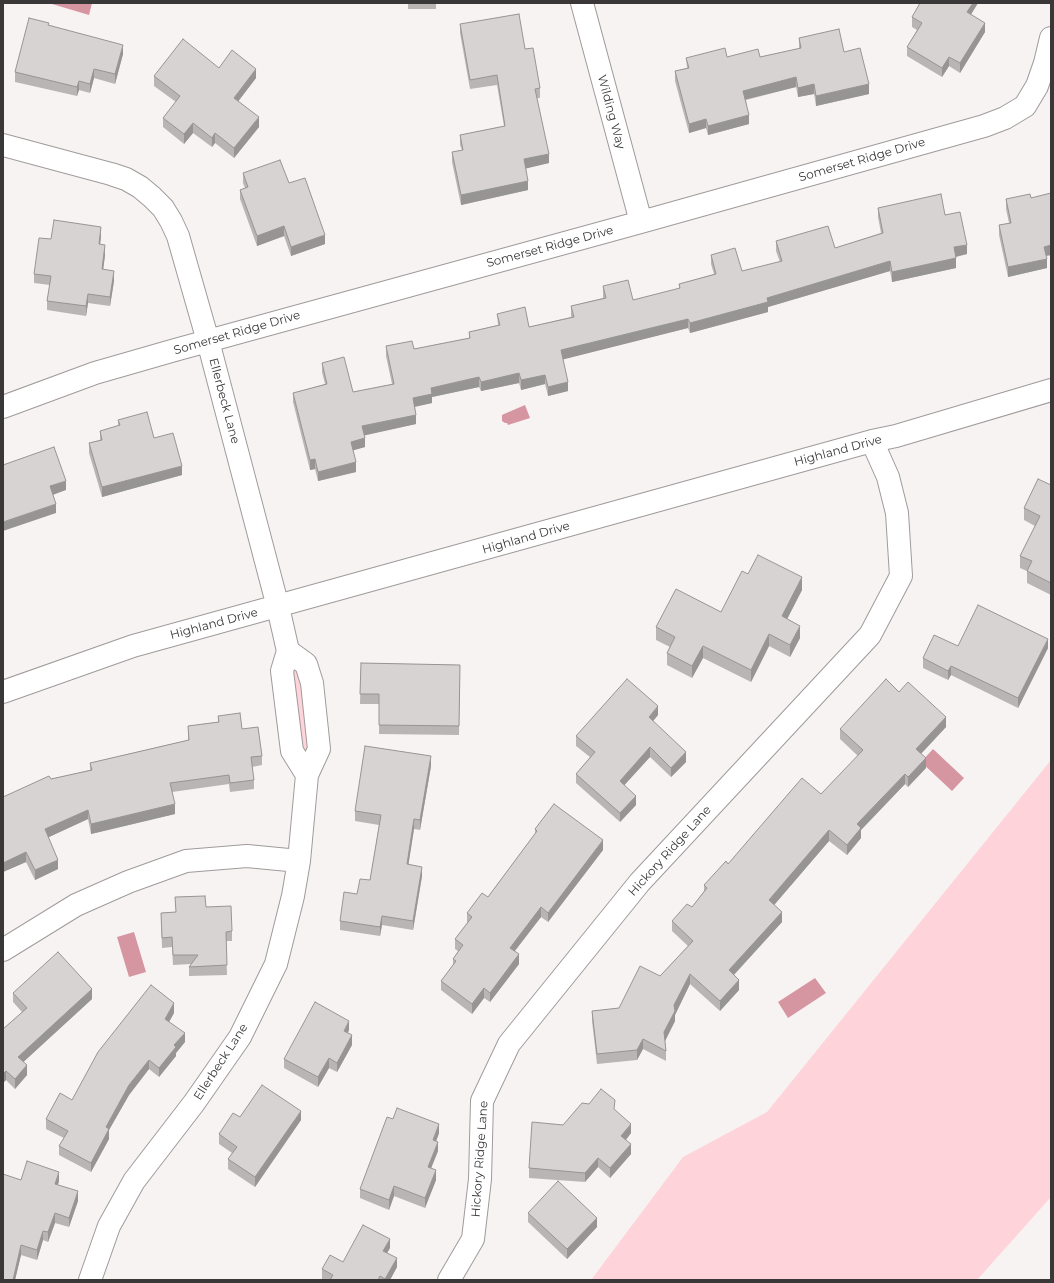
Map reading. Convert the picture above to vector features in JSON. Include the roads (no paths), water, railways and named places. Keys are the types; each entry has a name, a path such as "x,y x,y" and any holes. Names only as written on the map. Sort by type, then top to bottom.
{"street":[{"name":"Wilding Way","path":"582,3 641,222"},
{"name":"Somerset Ridge Drive","path":"3,407 95,373 984,126 1006,118 1025,106 1036,86 1045,63 1051,38"},
{"name":"Ellerbeck Lane","path":"3,145 126,179 140,187 163,208 178,236 208,341 278,607 288,651 282,672 292,751 307,774"},
{"name":"Highland Drive","path":"3,692 133,646 872,441 896,436 1051,390"},
{"name":"Hickory Ridge Lane","path":"449,1280 473,1239 480,1179 482,1101 509,1044 640,882 870,635 901,576 896,513 888,478 872,441"},
{"name":"Ellerbeck Lane","path":"90,1280 109,1226 134,1181 194,1104 240,1037 276,964 293,896 299,861 307,774 319,749 312,683 306,664 288,651"},
{"path":"3,950 76,905 128,882 186,860 247,856 299,861"}]}
